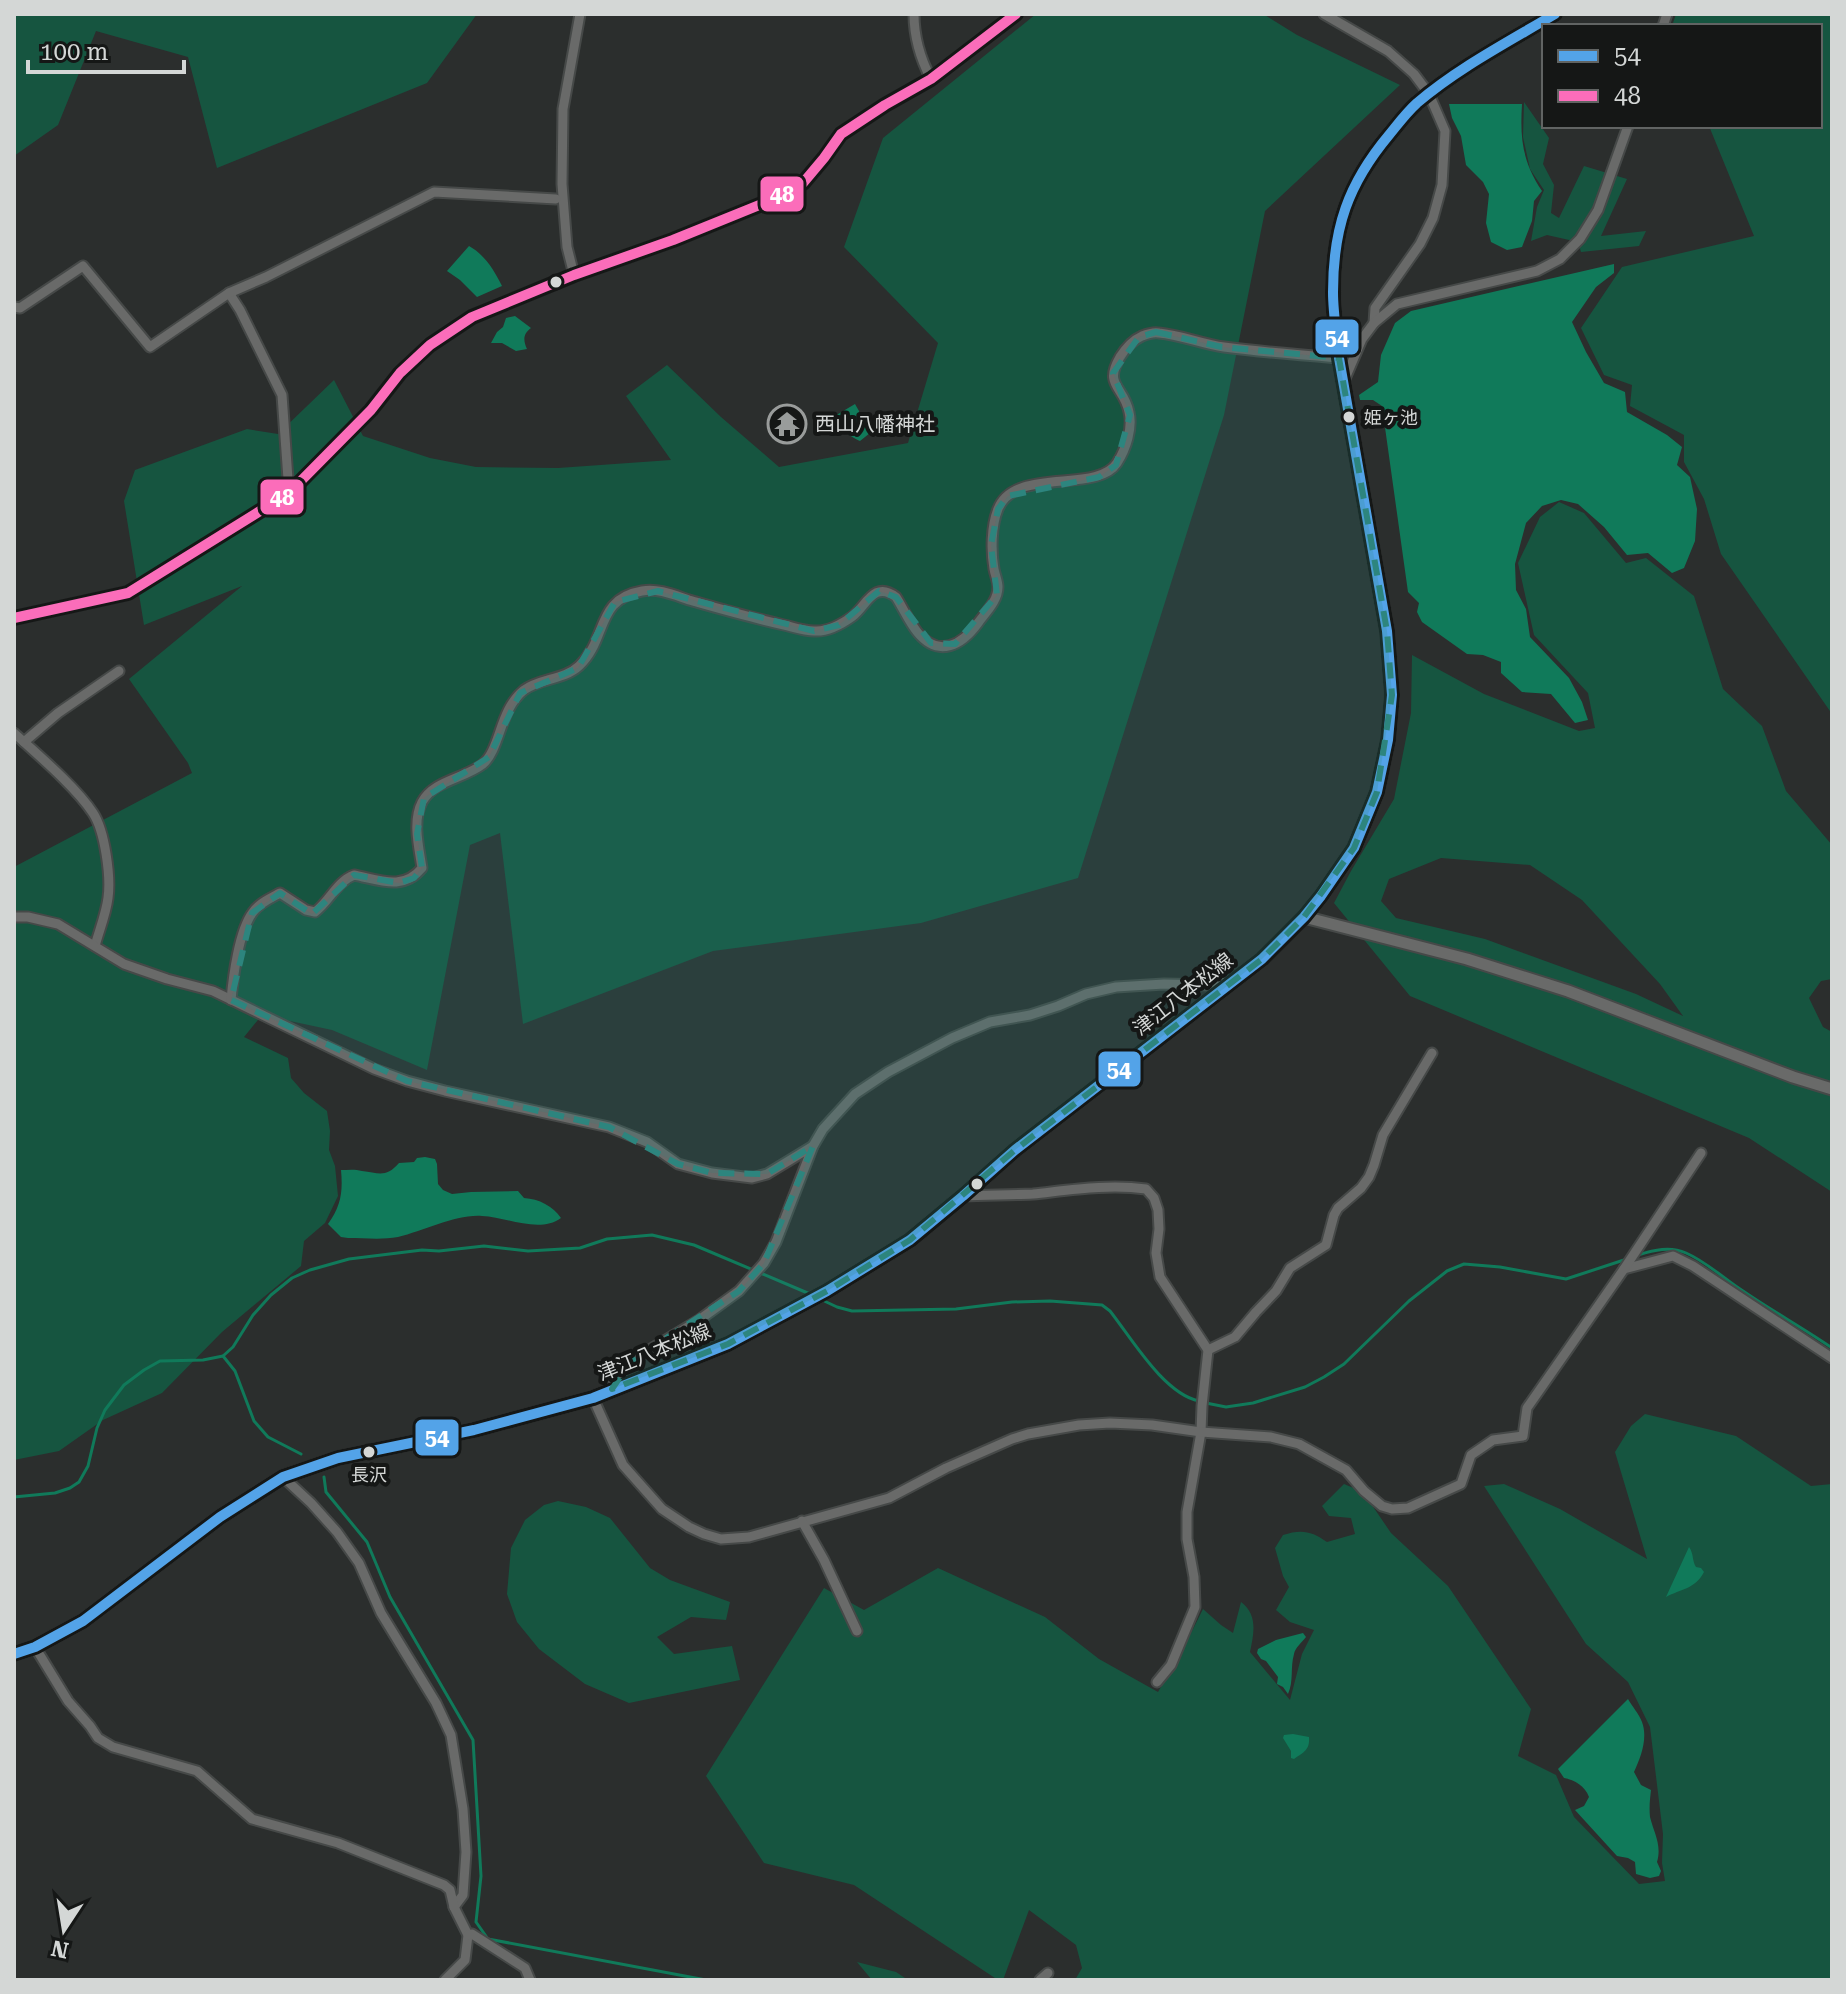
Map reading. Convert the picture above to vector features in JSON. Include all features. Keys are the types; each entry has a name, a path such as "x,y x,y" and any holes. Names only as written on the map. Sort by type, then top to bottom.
{"main road":[{"name":"津江八本松線","path":"14,1654 35,1647 83,1621 220,1517 283,1477 338,1458 474,1430 593,1398 728,1344 827,1291 910,1240 1015,1150 1262,959 1304,917 1354,848 1377,792 1388,740 1392,695 1387,631 1335,321 1334,271 1345,207 1364,166 1416,104 1452,76 1555,14"}],"street":[{"path":"574,275 567,247 562,184 563,109 580,14"},
{"path":"914,14 921,61 931,79"},
{"path":"14,618 128,593 289,493 371,410 400,373 430,345 472,317 769,201 803,183 841,134 931,79 1016,14"},
{"path":"1324,14 1388,51 1414,74 1429,94 1445,131 1442,185 1433,218 1420,244 1375,308 1374,323"},
{"path":"1344,381 1362,339 1374,323 1397,304 1537,271 1560,259 1580,239 1598,210 1627,128"},
{"path":"14,307 20,308 83,266 150,347 229,293 434,192 556,199"},
{"path":"229,293 282,395 289,493"},
{"path":"231,1000 235,964 243,937 252,913 263,903 280,893 306,910 315,912 340,884 354,875 399,883 414,878 422,868 417,834 419,807 424,798 442,784 481,765 489,757 507,711 520,693 532,684 578,668 593,649 615,602 629,594 658,591 814,631 839,625 854,615 869,596 879,591 896,597 919,634 931,643 944,647 955,644 968,636 997,595 999,586 991,545 998,509 1008,496 1024,487 1099,477 1116,465 1127,441 1130,415 1113,373 1124,350 1139,337 1156,332 1222,347 1339,358"},
{"path":"24,742 58,713 119,671"},
{"path":"14,733 71,788 93,812 98,823 109,884 108,901 95,946"},
{"path":"14,917 58,924 132,968 213,991 374,1069 445,1091 609,1127 647,1142 678,1164 712,1173 752,1178 767,1174 813,1146"},
{"path":"1304,917 1467,959 1568,991 1832,1089"},
{"path":"612,1389 615,1379 631,1361 699,1320 739,1291 764,1263 776,1242 813,1146 823,1129 855,1094 901,1065 990,1022 1030,1015 1086,994 1116,987 1214,985 1233,980"},
{"path":"1208,1350 1235,1337 1276,1291 1290,1268 1326,1245 1334,1215 1369,1177 1383,1135 1432,1053"},
{"path":"593,1398 623,1465 662,1509 689,1527 721,1539 749,1537 889,1498 1012,1439 1039,1431 1110,1423 1271,1437 1299,1444 1346,1470 1382,1506 1408,1508 1461,1484 1471,1455 1493,1440 1523,1436 1527,1408 1701,1153"},
{"path":"963,1196 1125,1186 1146,1189 1154,1198 1158,1210 1156,1253 1160,1277 1208,1350 1201,1432 1187,1512 1195,1607 1171,1665 1157,1682"},
{"path":"1624,1269 1673,1256 1832,1358"},
{"path":"283,1477 337,1532 359,1563 381,1613 436,1703 451,1735 463,1809 466,1852 463,1895 454,1907"},
{"path":"802,1521 857,1631"},
{"path":"35,1647 68,1701 98,1738 113,1747 197,1771 252,1819 338,1843 444,1885 450,1890 454,1907 468,1935 465,1960 445,1980"},
{"path":"468,1935 472,1934 525,1968 530,1980"}],"highlighted area":[{"path":"1156,332 1222,347 1339,358 1387,631 1392,695 1377,792 1354,848 1304,917 1262,959 1015,1150 910,1240 827,1291 728,1344 612,1389 631,1361 739,1291 764,1263 813,1146 767,1174 712,1173 678,1164 609,1127 407,1081 231,1000 252,913 280,893 312,914 354,875 399,883 414,878 422,868 417,834 424,798 489,757 520,693 578,668 615,602 658,591 814,631 839,625 879,591 896,597 931,643 955,644 997,595 991,545 998,509 1008,496 1099,477 1116,465 1130,415 1113,373 1139,337"}],"shaded area":[{"path":"14,14 477,14 427,83 217,168 188,57 96,31 58,125 14,156"},
{"path":"1036,14 1263,14 1297,35 1400,85 1265,211 1224,415 1078,878 921,923 713,951 523,1024 500,833 470,845 427,1070 332,1030 262,1015 244,1037 288,1058 291,1078 327,1111 329,1150 335,1166 338,1196 325,1223 304,1241 301,1266 222,1332 162,1393 103,1420 59,1451 14,1460 14,867 192,773 129,679 242,586 144,625 124,501 135,470 247,429 278,434 334,380 363,436 430,458 476,467 558,468 671,460 626,396 667,365 779,467 908,443 938,343 844,247 883,138"},
{"path":"1676,14 1832,14 1832,714 1721,554 1704,499 1684,462 1684,435 1630,406 1632,385 1604,375 1581,328 1622,267 1754,236 1710,128 1822,128 1822,24 1673,24"},
{"path":"1524,102 1549,138 1543,164 1554,185 1551,213 1559,218 1584,166 1627,179 1601,236 1646,231 1639,246 1581,252 1578,242 1547,235 1531,241 1537,207 1544,190 1530,169 1523,137"},
{"path":"1449,104 1522,104 1524,149 1530,170 1542,191 1534,201 1532,221 1522,247 1507,250 1491,242 1486,223 1489,194 1483,182 1466,165 1461,136"},
{"path":"469,246 488,263 502,286 477,297 447,271"},
{"name":"姫ヶ池","path":"1614,264 1614,273 1596,287 1572,322 1604,383 1625,392 1627,412 1682,447 1677,465 1690,477 1697,509 1695,541 1684,568 1672,573 1648,553 1627,555 1604,527 1578,504 1561,500 1542,506 1526,523 1515,564 1516,590 1526,609 1530,637 1569,678 1582,702 1588,720 1575,723 1551,694 1522,692 1501,673 1501,662 1483,655 1467,654 1422,622 1417,612 1419,603 1408,592 1382,406 1373,400 1360,400 1359,395 1378,382 1381,355 1395,323 1411,311"},
{"path":"515,316 531,328 524,337 527,349 516,351 502,343 491,343 506,318"},
{"path":"855,404 859,418 870,433 860,441 828,420"},
{"path":"1559,502 1584,513 1626,563 1646,558 1694,596 1723,689 1762,726 1786,791 1832,845 1832,979 1821,981 1809,998 1823,1027 1832,1032 1832,1192 1749,1138 1410,996 1334,903 1394,799 1411,713 1412,655 1484,694 1579,731 1595,728 1588,693 1534,635 1518,563 1540,517","holes":["1441,858 1530,865 1582,900 1660,984 1683,1016 1636,994 1485,939 1396,918 1381,901 1389,879"]},
{"path":"425,1157 435,1159 438,1184 443,1190 452,1194 518,1191 524,1198 550,1207 561,1218 552,1223 533,1225 472,1216 398,1237 379,1239 341,1237 328,1224 340,1198 341,1170 382,1173 399,1163"},
{"path":"1645,1414 1736,1436 1811,1486 1832,1484 1832,1980 1075,1980 1082,1968 1076,1945 1029,1910 1003,1980 998,1980 854,1885 764,1863 706,1776 824,1588 864,1610 938,1568 1045,1617 1099,1659 1158,1692 1203,1609 1233,1633 1241,1602 1252,1619 1250,1652 1290,1700 1302,1654 1314,1630 1290,1622 1276,1610 1289,1587 1275,1548 1283,1535 1295,1532 1311,1533 1327,1542 1355,1534 1351,1518 1329,1516 1322,1506 1344,1484 1363,1492 1391,1533 1448,1586 1531,1709 1518,1756 1556,1775 1574,1817 1639,1884 1665,1881 1663,1834 1650,1727 1628,1682 1586,1644 1484,1486 1504,1484 1560,1509 1647,1559 1615,1452 1631,1426"},
{"path":"558,1501 586,1507 610,1518 650,1568 670,1580 730,1602 726,1620 691,1617 657,1637 674,1654 732,1646 740,1680 629,1703 585,1684 539,1649 517,1622 507,1594 511,1548 525,1520 544,1505"},
{"path":"1689,1547 1696,1567 1704,1572 1692,1585 1666,1597"},
{"path":"1303,1633 1306,1637 1295,1652 1288,1694 1277,1684 1278,1677 1257,1653 1258,1649 1276,1640"},
{"path":"1628,1699 1644,1728 1643,1747 1634,1772 1641,1785 1651,1790 1650,1817 1661,1871 1659,1876 1650,1878 1636,1874 1635,1862 1617,1856 1575,1810 1584,1806 1589,1797 1582,1787 1564,1778 1558,1769"},
{"path":"1284,1735 1309,1737 1307,1748 1294,1759 1283,1738"},
{"path":"857,1962 896,1972 908,1980 872,1980"}],"waterway":[{"path":"14,1497 55,1493 79,1482 88,1466 97,1428 105,1410 124,1385 144,1370 160,1361 203,1360 223,1356 233,1347 253,1315 292,1278 349,1259 484,1246 528,1251 580,1248 607,1239 652,1235 694,1245 810,1294"},
{"path":"1638,1255 1668,1249 1686,1253 1832,1348"},
{"path":"1206,1403 1226,1407 1253,1403 1305,1387 1324,1377 1344,1364 1409,1301 1447,1271 1464,1264 1566,1279 1627,1259"},
{"path":"820,1299 852,1311 956,1309 1050,1301 1102,1305 1161,1377 1173,1388 1199,1401"},
{"path":"223,1356 235,1371 254,1421 268,1437 301,1454"},
{"path":"324,1477 326,1492 367,1542 390,1597 473,1740 481,1876 476,1922 488,1939 706,1980"}],"transit line":[{"name":"48","path":"14,618 128,593 289,493 371,410 400,373 430,345 472,317 574,275 673,240 769,201 803,183 841,134 931,79 1016,14"},
{"name":"54","path":"14,1654 35,1647 83,1621 220,1517 283,1477 338,1458 474,1430 593,1398 728,1344 827,1291 910,1240 1015,1150 1262,959 1304,917 1354,848 1377,792 1388,740 1392,695 1387,631 1335,325 1334,269 1340,227 1353,189 1363,171 1413,107 1466,67 1555,14"}],"place":[{"name":"姫ヶ池","path":"1349,417"},
{"name":"西山八幡神社","path":"787,424"},
{"name":"長沢","path":"369,1452"}]}
